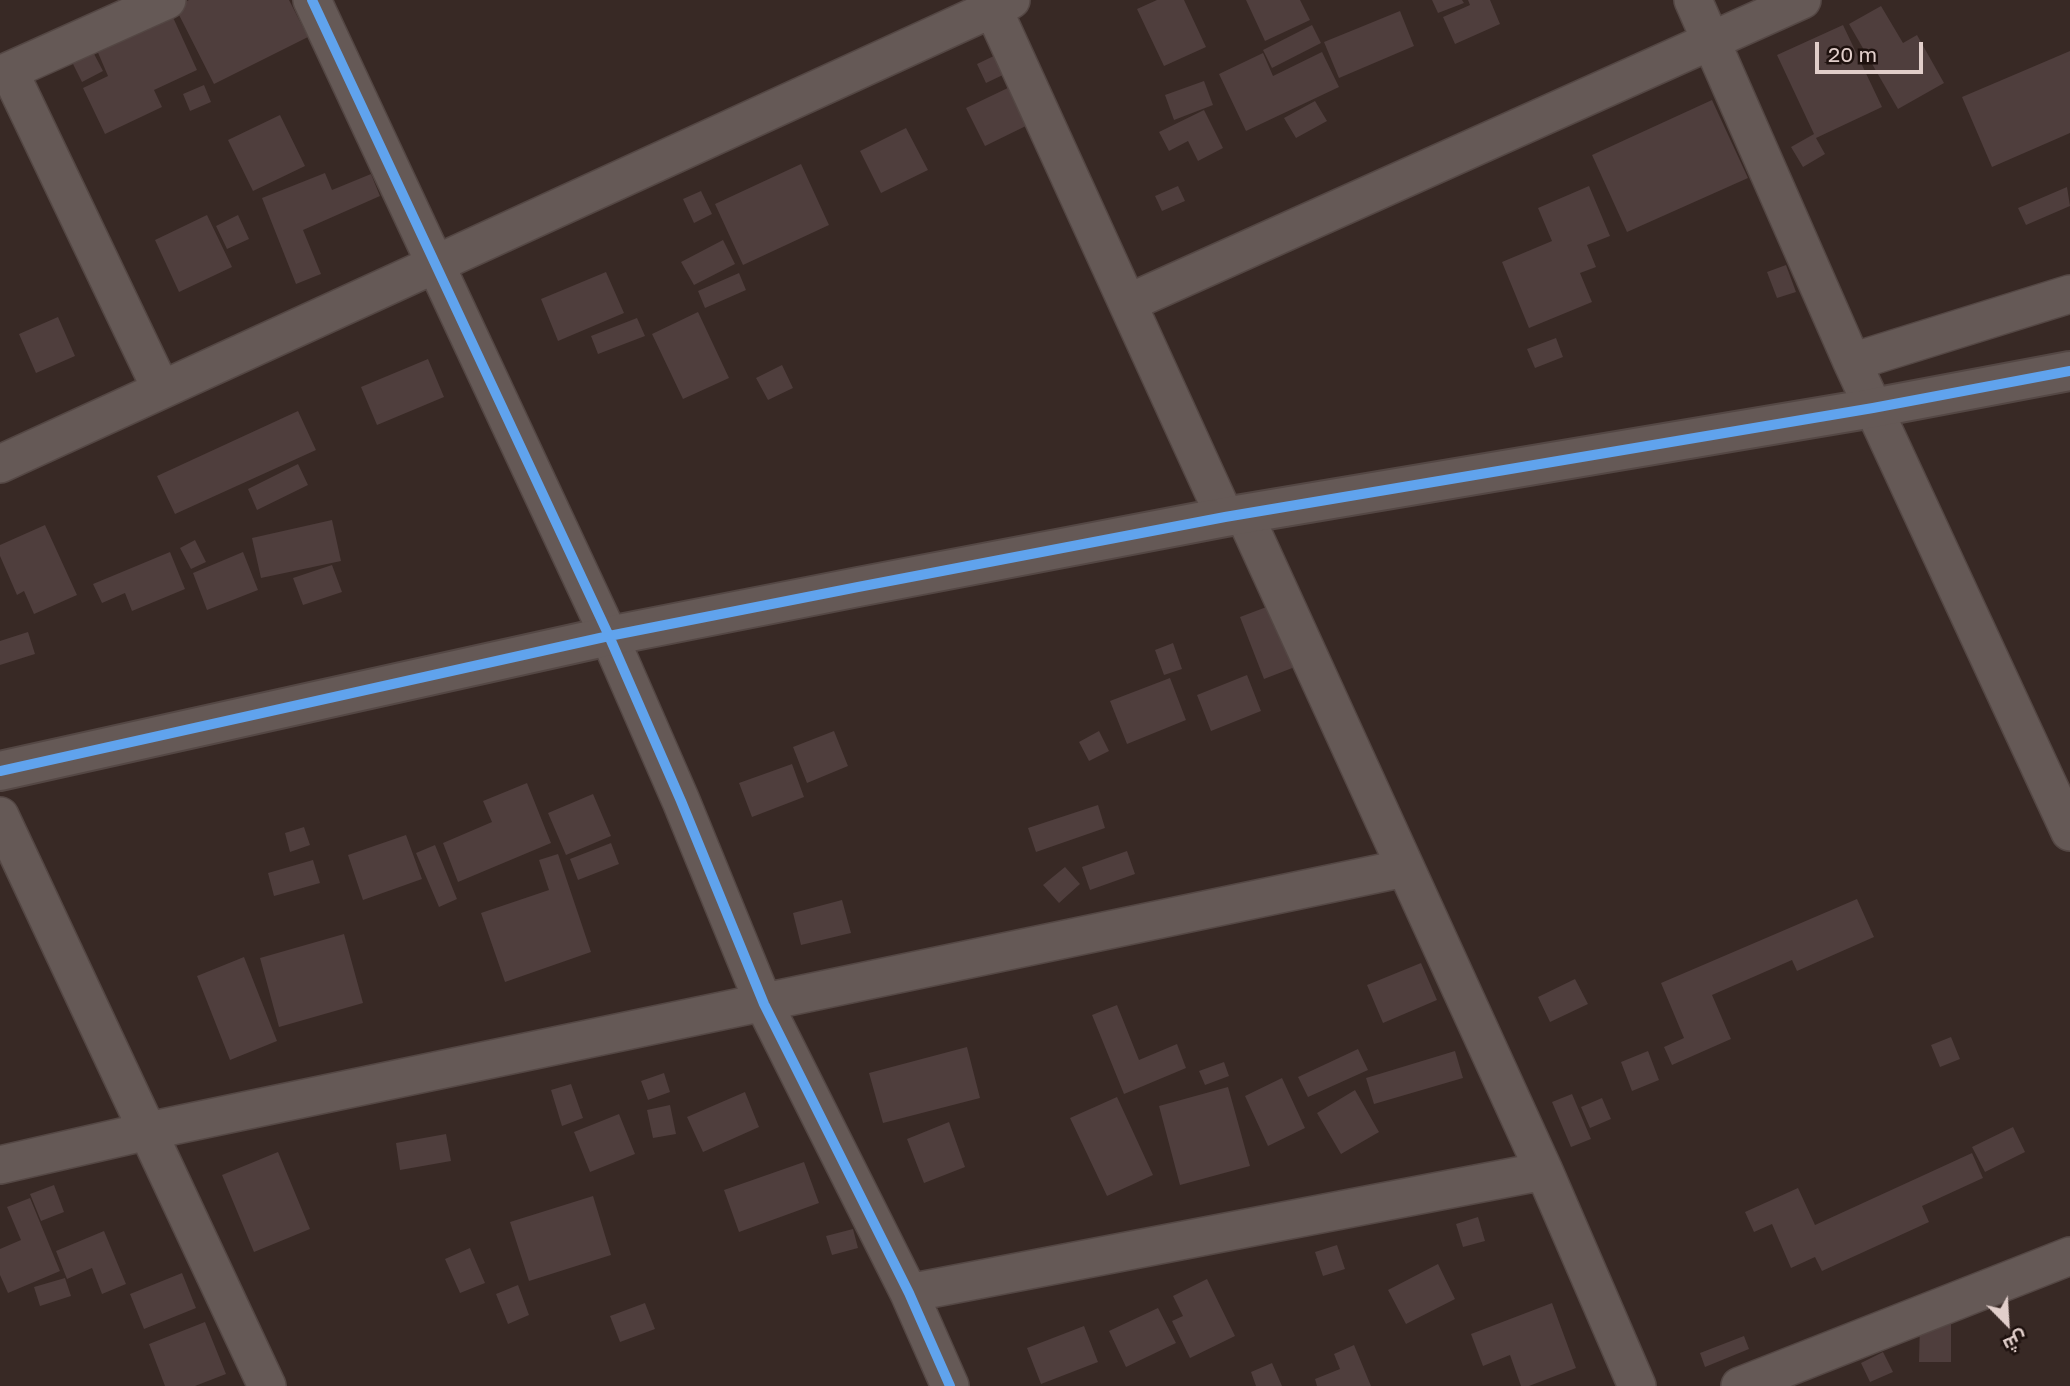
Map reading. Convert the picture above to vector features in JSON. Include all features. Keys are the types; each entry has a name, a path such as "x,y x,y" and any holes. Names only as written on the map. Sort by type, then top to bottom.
{"street":[{"path":"161,389 5,73 167,0"},
{"path":"312,0 609,636 681,801 764,1004 909,1293 950,1386"},
{"path":"1693,0 1852,362 2070,832"},
{"path":"1128,303 1802,0"},
{"path":"0,464 998,3 1128,303 1405,868 1544,1171 1637,1386"},
{"path":"1852,362 2070,294"},
{"path":"0,771 609,636 1234,516 1873,408 2070,370"},
{"path":"0,816 267,1386"},
{"path":"0,1165 148,1131 1405,868"},
{"path":"909,1293 1544,1171"},
{"path":"1740,1386 2070,1256"}],"building":[{"path":"189,0 289,0 308,37 214,84 175,7"},
{"path":"1157,0 1184,0 1206,47 1164,66 1137,9"},
{"path":"1246,0 1300,0 1310,20 1265,41"},
{"path":"1432,0 1462,0 1464,3 1438,13"},
{"path":"1468,0 1490,0 1500,24 1455,44 1443,17 1470,5"},
{"path":"1881,6 1903,43 1917,35 1944,83 1898,109 1849,24"},
{"path":"1400,11 1414,46 1339,78 1324,42"},
{"path":"171,13 197,70 154,90 162,107 105,134 83,88 108,76 96,48"},
{"path":"1312,25 1321,43 1272,68 1263,50"},
{"path":"1843,25 1882,107 1816,138 1825,154 1803,167 1791,147 1814,134 1777,55"},
{"path":"92,50 103,71 82,82 71,60"},
{"path":"2070,51 2070,133 1992,167 1962,97"},
{"path":"1322,52 1339,87 1246,131 1219,74 1263,53 1273,76"},
{"path":"998,54 1007,73 986,83 977,64"},
{"path":"1204,81 1213,105 1174,120 1165,95"},
{"path":"204,85 211,102 190,111 183,94"},
{"path":"1014,85 1032,123 985,146 966,108"},
{"path":"1712,100 1748,178 1627,232 1592,155"},
{"path":"1315,101 1327,121 1296,138 1284,118"},
{"path":"1204,110 1223,148 1198,161 1188,141 1169,151 1159,132"},
{"path":"280,115 305,166 253,191 228,140"},
{"path":"906,128 928,170 881,193 860,151"},
{"path":"801,164 829,225 743,265 715,204"},
{"path":"325,173 332,190 371,174 380,196 303,230 321,274 296,284 262,198"},
{"path":"1178,186 1185,201 1162,211 1155,196"},
{"path":"1589,186 1610,236 1587,245 1596,267 1580,273 1592,302 1529,328 1502,262 1552,241 1538,208"},
{"path":"2067,187 2070,206 2026,225 2018,208"},
{"path":"701,191 712,214 694,223 683,199"},
{"path":"207,215 232,267 179,292 155,240"},
{"path":"238,215 249,239 227,249 216,226"},
{"path":"723,240 735,264 694,285 681,262"},
{"path":"1786,265 1796,292 1777,298 1767,272"},
{"path":"606,272 624,313 558,341 541,299"},
{"path":"739,273 746,290 705,308 698,291"},
{"path":"698,312 729,378 683,399 652,334"},
{"path":"58,317 75,356 36,373 19,334"},
{"path":"637,318 645,336 598,354 591,336"},
{"path":"1556,338 1563,357 1535,368 1527,349"},
{"path":"428,359 444,397 377,425 361,387"},
{"path":"782,365 793,388 768,400 756,378"},
{"path":"298,411 316,450 175,514 157,476"},
{"path":"298,464 308,485 257,510 248,489"},
{"path":"332,520 341,561 261,578 252,538"},
{"path":"45,525 77,595 34,614 24,591 17,595 0,556 0,545"},
{"path":"195,540 206,562 191,569 180,548"},
{"path":"170,552 185,589 132,611 125,593 102,603 93,584"},
{"path":"243,552 258,590 207,610 193,573"},
{"path":"332,565 342,592 303,605 293,578"},
{"path":"1277,603 1300,665 1264,679 1240,617"},
{"path":"28,632 35,654 0,665 0,641"},
{"path":"1173,643 1182,669 1164,675 1155,650"},
{"path":"1247,675 1261,711 1211,731 1197,695"},
{"path":"1170,678 1186,720 1127,744 1110,701"},
{"path":"834,731 848,766 807,783 793,747"},
{"path":"1099,731 1109,751 1089,761 1079,742"},
{"path":"792,764 804,797 752,817 739,783"},
{"path":"527,783 551,843 458,882 443,843 492,822 483,801"},
{"path":"593,794 611,836 566,855 548,813"},
{"path":"1098,805 1105,828 1036,852 1028,828"},
{"path":"304,827 310,845 290,852 285,833"},
{"path":"406,835 422,879 363,900 348,855"},
{"path":"611,843 619,864 578,880 570,859"},
{"path":"435,845 457,899 439,907 416,853"},
{"path":"1127,851 1135,874 1090,890 1082,867"},
{"path":"558,854 591,952 505,982 481,913 549,890 539,860"},
{"path":"313,860 320,883 274,896 268,873"},
{"path":"1065,867 1080,884 1059,903 1043,885"},
{"path":"1857,899 1874,937 1797,971 1792,960 1712,995 1731,1039 1672,1065 1664,1047 1684,1038 1661,983"},
{"path":"842,900 851,933 801,945 793,913"},
{"path":"344,934 363,1003 279,1027 260,958"},
{"path":"244,957 277,1041 230,1060 197,976"},
{"path":"1421,963 1437,1000 1383,1023 1367,985"},
{"path":"1575,979 1588,1004 1550,1022 1538,997"},
{"path":"1117,1005 1139,1060 1177,1044 1186,1068 1124,1094 1092,1015"},
{"path":"1951,1037 1960,1059 1940,1067 1931,1045"},
{"path":"967,1047 980,1098 883,1123 869,1073"},
{"path":"1358,1049 1368,1070 1308,1097 1298,1077"},
{"path":"1455,1051 1463,1078 1374,1104 1366,1078"},
{"path":"1648,1051 1659,1080 1632,1091 1621,1062"},
{"path":"1224,1062 1229,1076 1205,1085 1199,1071"},
{"path":"664,1073 670,1092 648,1100 641,1081"},
{"path":"1282,1078 1305,1128 1268,1146 1245,1096"},
{"path":"571,1084 583,1118 562,1126 551,1090"},
{"path":"1228,1087 1250,1166 1180,1185 1159,1106"},
{"path":"1355,1090 1379,1132 1341,1154 1317,1113"},
{"path":"745,1092 759,1127 703,1152 687,1117"},
{"path":"1572,1094 1591,1139 1571,1147 1552,1102"},
{"path":"1117,1097 1153,1175 1107,1196 1070,1118"},
{"path":"1602,1098 1611,1119 1590,1128 1581,1107"},
{"path":"670,1105 676,1134 653,1138 647,1110"},
{"path":"619,1114 635,1154 590,1172 574,1132"},
{"path":"949,1122 965,1167 924,1183 907,1139"},
{"path":"2013,1127 2025,1152 1985,1172 1972,1147"},
{"path":"446,1134 451,1161 400,1170 396,1143"},
{"path":"278,1152 310,1229 254,1252 222,1175"},
{"path":"1972,1153 1983,1178 1922,1206 1929,1222 1822,1271 1815,1257 1791,1268 1772,1224 1754,1232 1745,1212 1798,1188 1815,1225"},
{"path":"804,1162 819,1203 739,1232 724,1190"},
{"path":"54,1185 64,1212 41,1221 30,1194"},
{"path":"593,1196 611,1255 529,1281 510,1222"},
{"path":"30,1198 60,1271 8,1293 0,1275 0,1249 21,1240 7,1207"},
{"path":"1478,1217 1485,1241 1463,1247 1456,1224"},
{"path":"853,1229 858,1248 832,1255 826,1236"},
{"path":"104,1231 126,1284 102,1294 92,1268 67,1279 56,1251"},
{"path":"1337,1245 1345,1269 1323,1276 1315,1252"},
{"path":"470,1248 485,1283 460,1293 445,1259"},
{"path":"1438,1264 1455,1299 1406,1324 1388,1290"},
{"path":"182,1273 196,1308 144,1329 130,1294"},
{"path":"65,1278 71,1296 40,1306 34,1287"},
{"path":"1207,1279 1235,1336 1190,1358 1172,1321 1183,1316 1173,1296"},
{"path":"518,1285 529,1315 508,1324 496,1294"},
{"path":"645,1303 655,1329 620,1342 610,1316"},
{"path":"1552,1303 1576,1368 1529,1386 1521,1386 1510,1355 1483,1366 1471,1334"},
{"path":"1158,1308 1176,1343 1126,1367 1109,1331"},
{"path":"205,1322 226,1374 195,1386 165,1386 149,1344"},
{"path":"1920,1324 1951,1324 1951,1362 1919,1362"},
{"path":"1084,1326 1098,1362 1041,1384 1027,1348"},
{"path":"1744,1336 1749,1349 1705,1367 1700,1353"},
{"path":"1354,1345 1371,1386 1317,1386 1315,1379 1340,1369 1334,1354"},
{"path":"1883,1352 1893,1372 1870,1382 1861,1363"},
{"path":"1272,1363 1282,1386 1256,1386 1251,1372"}],"cycle path":[{"path":"312,0 609,636 681,801 764,1004 909,1293 950,1386"},
{"path":"0,771 609,636 858,587 1225,517 1873,408 2070,371"}]}
